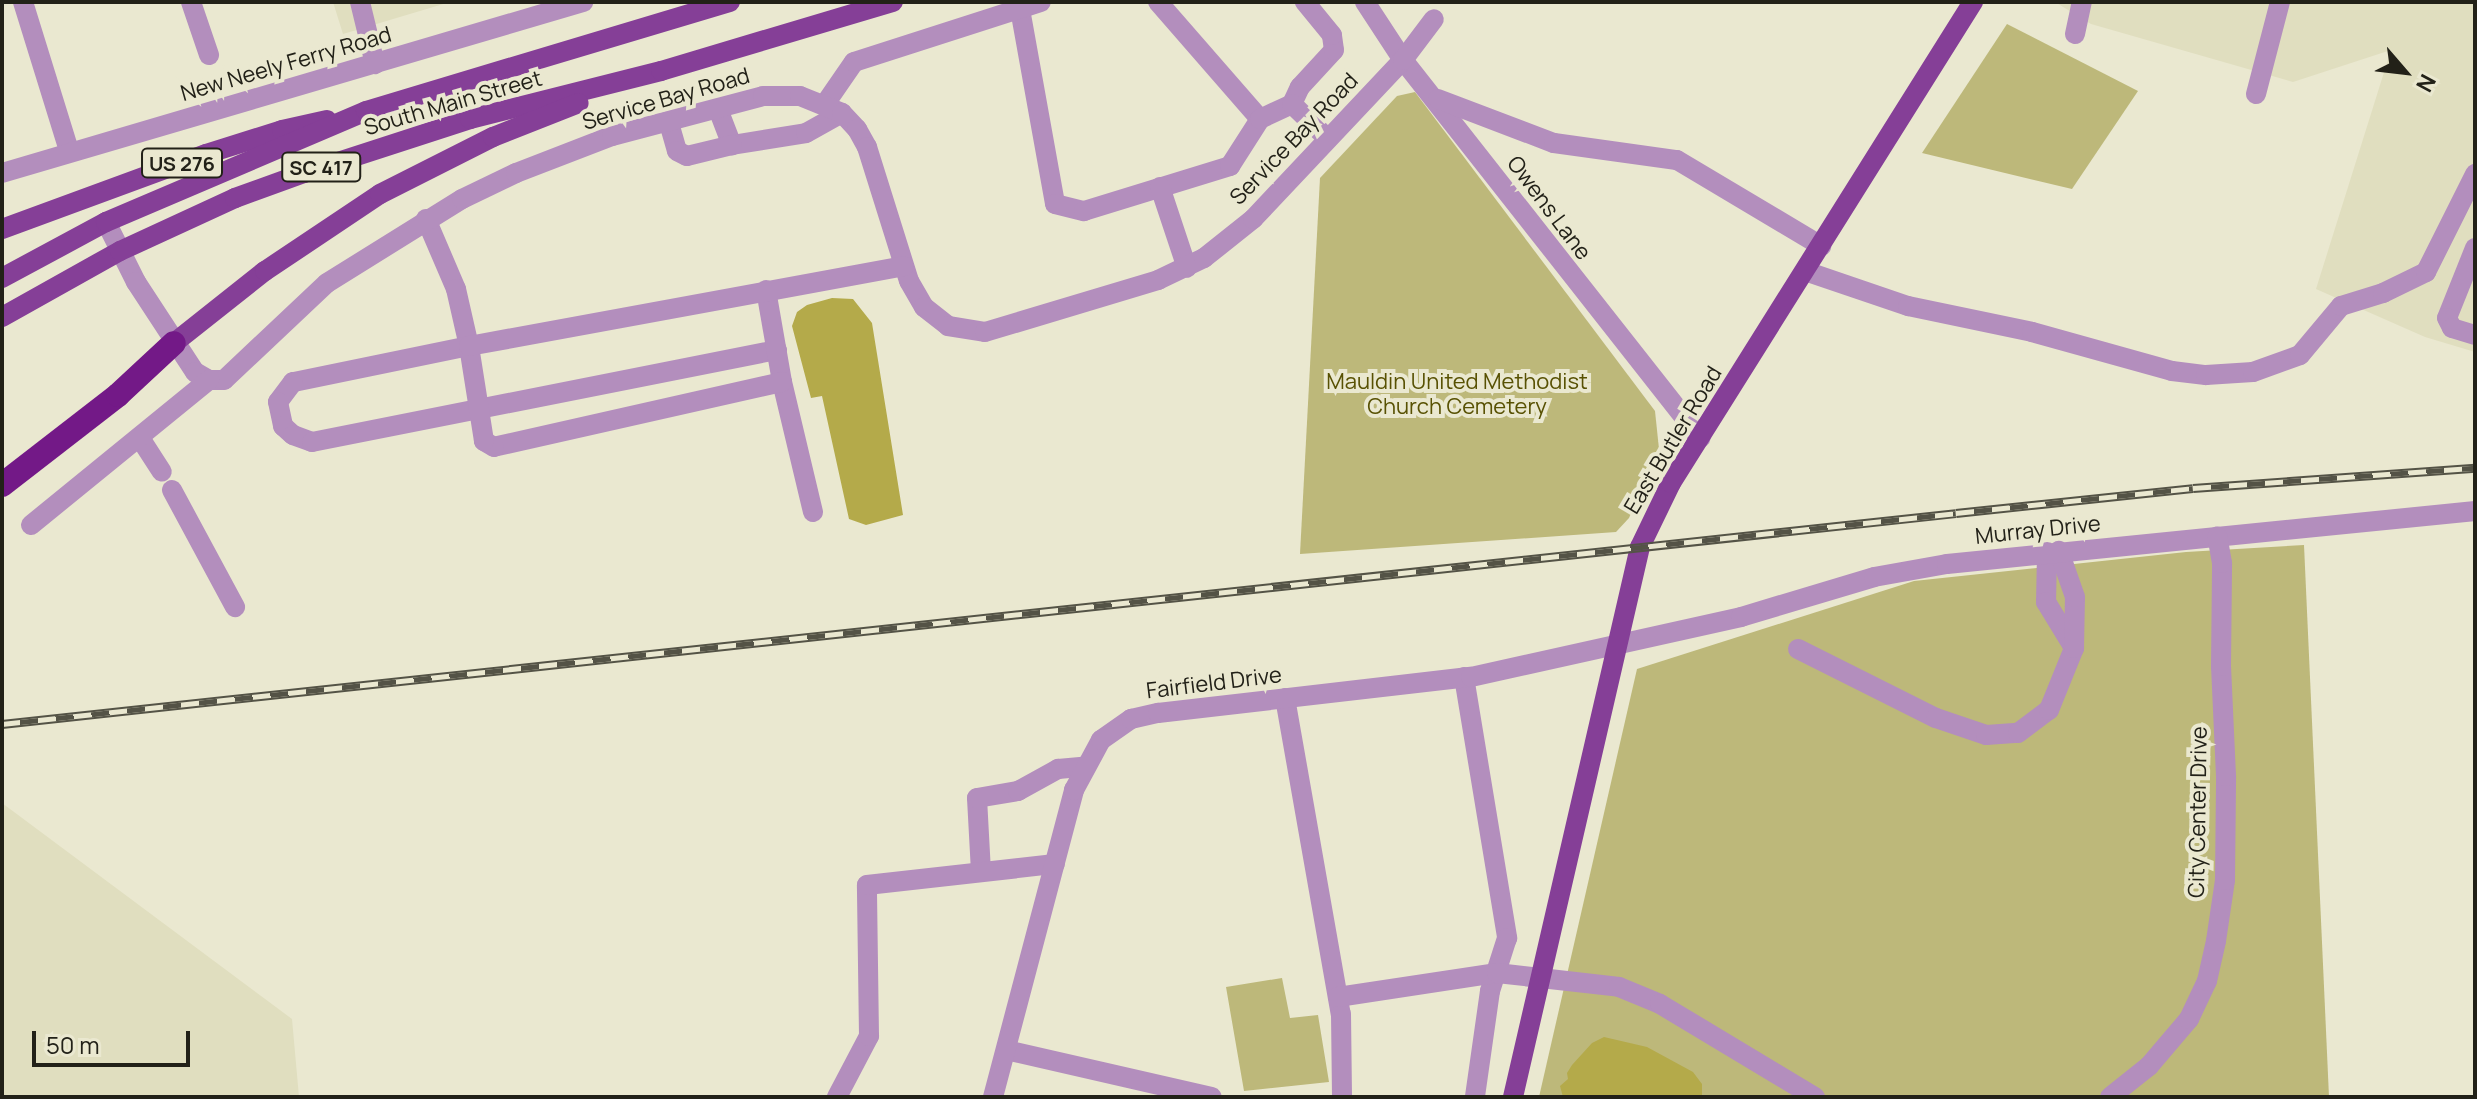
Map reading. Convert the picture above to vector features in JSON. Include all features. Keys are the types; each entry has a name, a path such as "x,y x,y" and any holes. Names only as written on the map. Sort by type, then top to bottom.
{"highway":[{"path":"2,485 118,395 174,343"}],"main road":[{"name":"South Main Street","path":"2,278 106,222 366,111 730,2"},
{"name":"South Main Street","path":"2,317 120,251 235,198 304,173 470,119 661,71 893,2"},
{"name":"East Butler Road","path":"1513,1097 1640,547 1671,483 1973,2"},
{"path":"174,343 321,231 393,187 493,137 661,71"},
{"name":"US 276","path":"2,229 218,150 282,130 366,111"}],"street":[{"path":"23,2 69,151"},
{"path":"191,2 209,55"},
{"path":"360,2 375,64"},
{"name":"New Neely Ferry Road","path":"2,173 583,2"},
{"path":"669,123 677,151 687,156 806,133 833,108 854,62 1041,2"},
{"path":"1158,2 1260,119"},
{"path":"1020,9 1055,204 1084,211 1230,166 1260,119 1292,104 1300,87 1334,50 1332,35 1305,2"},
{"name":"Owens Lane","path":"1365,2 1403,60 1436,98 1582,292 1700,438"},
{"path":"2075,34 2082,2"},
{"path":"2256,94 2280,2"},
{"name":"Service Bay Road","path":"31,525 209,380 224,380 232,374 269,335 327,283 426,219 563,153 612,136 780,95 833,108 867,147 917,298 932,315 948,326 985,332 1158,280 1187,268 1229,241 1403,60 1434,19"},
{"path":"1436,98 1554,143 1677,160 1821,246"},
{"path":"1292,104 1328,139"},
{"path":"718,109 732,145"},
{"path":"1805,271 1908,306 2032,332 2172,371 2206,375 2253,372 2300,355 2341,306 2383,293 2426,272 2475,174"},
{"path":"1160,187 1187,268"},
{"path":"426,219 456,289 469,346 484,441 494,447 782,382"},
{"path":"106,222 174,343 195,372 209,380"},
{"path":"2475,248 2447,318 2452,328 2475,335"},
{"path":"777,350 312,442 293,435 283,426 279,415 278,402 293,382 469,346 904,266"},
{"path":"766,290 782,382 813,512"},
{"path":"140,438 167,481 235,607"},
{"name":"Murray Drive","path":"1615,645 1741,617 1874,577 2053,552 2475,511"},
{"name":"City Center Drive","path":"2110,1097 2149,1066 2189,1019 2207,981 2216,941 2225,880 2226,776 2221,666 2222,563 2217,536"},
{"path":"2053,552 2046,602 2074,648"},
{"path":"1798,649 1936,718 1986,735 2018,733 2049,710 2074,648 2075,597 2053,552"},
{"name":"Fairfield Drive","path":"993,1097 1083,767 1101,740 1131,719 1464,677 1615,645"},
{"path":"1464,677 1507,938 1490,991 1475,1097"},
{"path":"1285,698 1338,997 1342,1097"},
{"path":"981,872 977,798 1018,791 1058,769 1083,767"},
{"path":"837,1097 869,1036 867,885 1055,864"},
{"path":"1338,997 1497,973 1619,987 1660,1004 1815,1097"},
{"path":"1006,1050 1212,1097"}],"shaded area":[{"path":"333,2 450,2 343,34"},
{"path":"2055,2 2475,2 2475,352 2425,337 2316,289 2391,50 2293,82 2091,24"},
{"path":"832,298 853,299 872,323 903,515 866,525 849,519 822,396 811,398 792,326 797,312 807,305"},
{"path":"2,803 292,1019 299,1097 2,1097"},
{"path":"1604,1037 1647,1047 1693,1072 1702,1084 1702,1097 1563,1097 1560,1086 1568,1079 1567,1073 1572,1065 1592,1043"}],"green space":[{"path":"2007,24 2138,91 2072,189 1922,153"},
{"name":"Mauldin United Methodist Church Cemetery","path":"1415,92 1655,411 1659,449 1629,518 1616,532 1300,554 1320,178 1397,96"},
{"path":"2304,545 2329,1097 1539,1097 1637,669 1914,581 2186,552"},
{"path":"1282,978 1290,1018 1318,1015 1329,1082 1244,1091 1226,987"}],"railway":[{"path":"2,724 2193,488 2475,468"}]}
